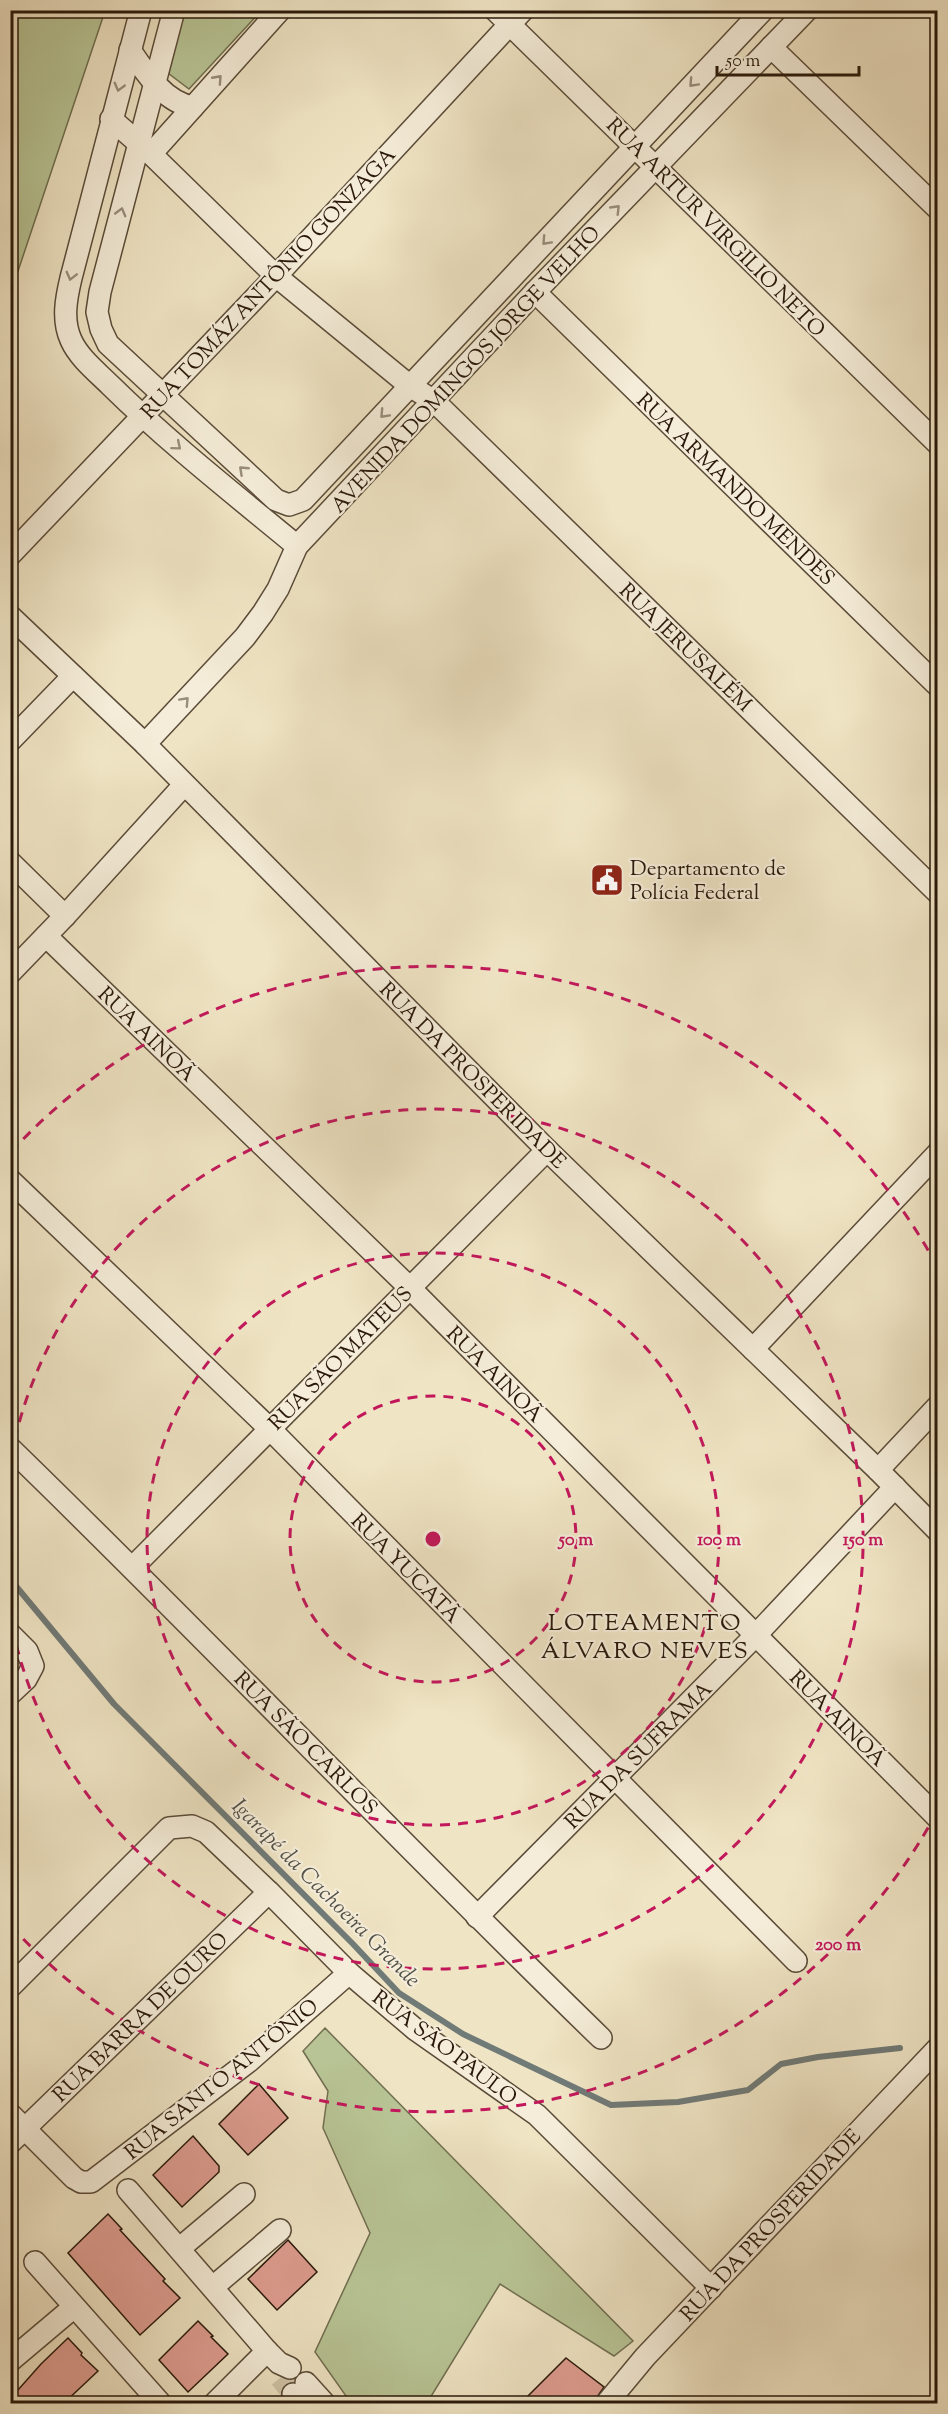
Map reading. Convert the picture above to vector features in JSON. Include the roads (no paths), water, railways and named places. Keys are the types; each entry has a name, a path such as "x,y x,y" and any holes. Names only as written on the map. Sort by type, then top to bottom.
{"street":[{"path":"141,10 111,118 65,302 66,324 71,341 82,356 142,417 297,546"},
{"path":"162,395 108,344 97,312 100,292 145,148 155,83 174,10"},
{"path":"145,148 193,107 280,10"},
{"name":"AVENIDA DOMINGOS JORGE VELHO","path":"162,395 276,500 289,505 303,501 763,10"},
{"name":"AVENIDA DOMINGOS JORGE VELHO","path":"145,744 245,637 263,614 278,589 297,546 535,292 807,10"},
{"name":"RUA ARTUR VIRGILIO NETO","path":"509,15 656,169 938,444"},
{"name":"RUA TOMÁZ ANTÔNIO GONZAGA","path":"10,555 276,276 509,15"},
{"path":"771,47 938,209"},
{"path":"130,50 155,83 176,101 193,107"},
{"name":"RUA JERUSALÉM","path":"111,118 145,148 276,276 410,386 434,400 938,893"},
{"name":"RUA ARMANDO MENDES","path":"535,292 938,686"},
{"name":"RUA DA PROSPERIDADE","path":"10,616 145,744 547,1150 896,1487 938,1531"},
{"path":"10,741 73,676"},
{"path":"10,972 65,916 184,785"},
{"path":"10,862 65,916"},
{"name":"RUA AINOÃ","path":"46,936 410,1288 938,1818"},
{"name":"RUA SÃO MATEUS","path":"133,1567 547,1150"},
{"path":"753,1349 938,1153"},
{"name":"RUA YUCATÃ","path":"10,1180 270,1429 796,1961"},
{"path":"878,1470 938,1406"},
{"name":"RUA SÃO CARLOS","path":"10,1448 133,1567 477,1917 601,2037"},
{"name":"RUA DA SUFRAMA","path":"477,1917 755,1636 896,1487"},
{"path":"10,1634 27,1651 33,1666 26,1679 10,1694"},
{"name":"RUA SÃO PAULO","path":"10,1987 170,1828 192,1826 206,1832 349,1973 416,2030 537,2115 711,2288"},
{"name":"RUA BARRA DE OURO","path":"15,2128 269,1892"},
{"name":"RUA SANTO ANTÔNIO","path":"15,2128 74,2178 81,2182 91,2182 248,2062 349,1973"},
{"name":"RUA DA PROSPERIDADE","path":"606,2403 645,2357 938,2048"},
{"path":"128,2190 180,2248 288,2377 325,2403"},
{"path":"180,2248 244,2194"},
{"path":"213,2287 280,2230"},
{"path":"34,2262 160,2403"},
{"path":"10,2361 74,2307"},
{"path":"214,2403 288,2377"}],"waterway":[{"name":"Igarapé da Cachoeira Grande","path":"10,1579 114,1704 399,1993 463,2034 611,2105 678,2102 748,2090 781,2064 818,2057 900,2048"}],"tunnel":[{"path":"280,2378 293,2394"}],"place":[{"name":"Departamento de Polícia Federal","path":"607,880"}],"district":[{"name":"LOTEAMENTO ÁLVARO NEVES","path":"645,1636"}]}
